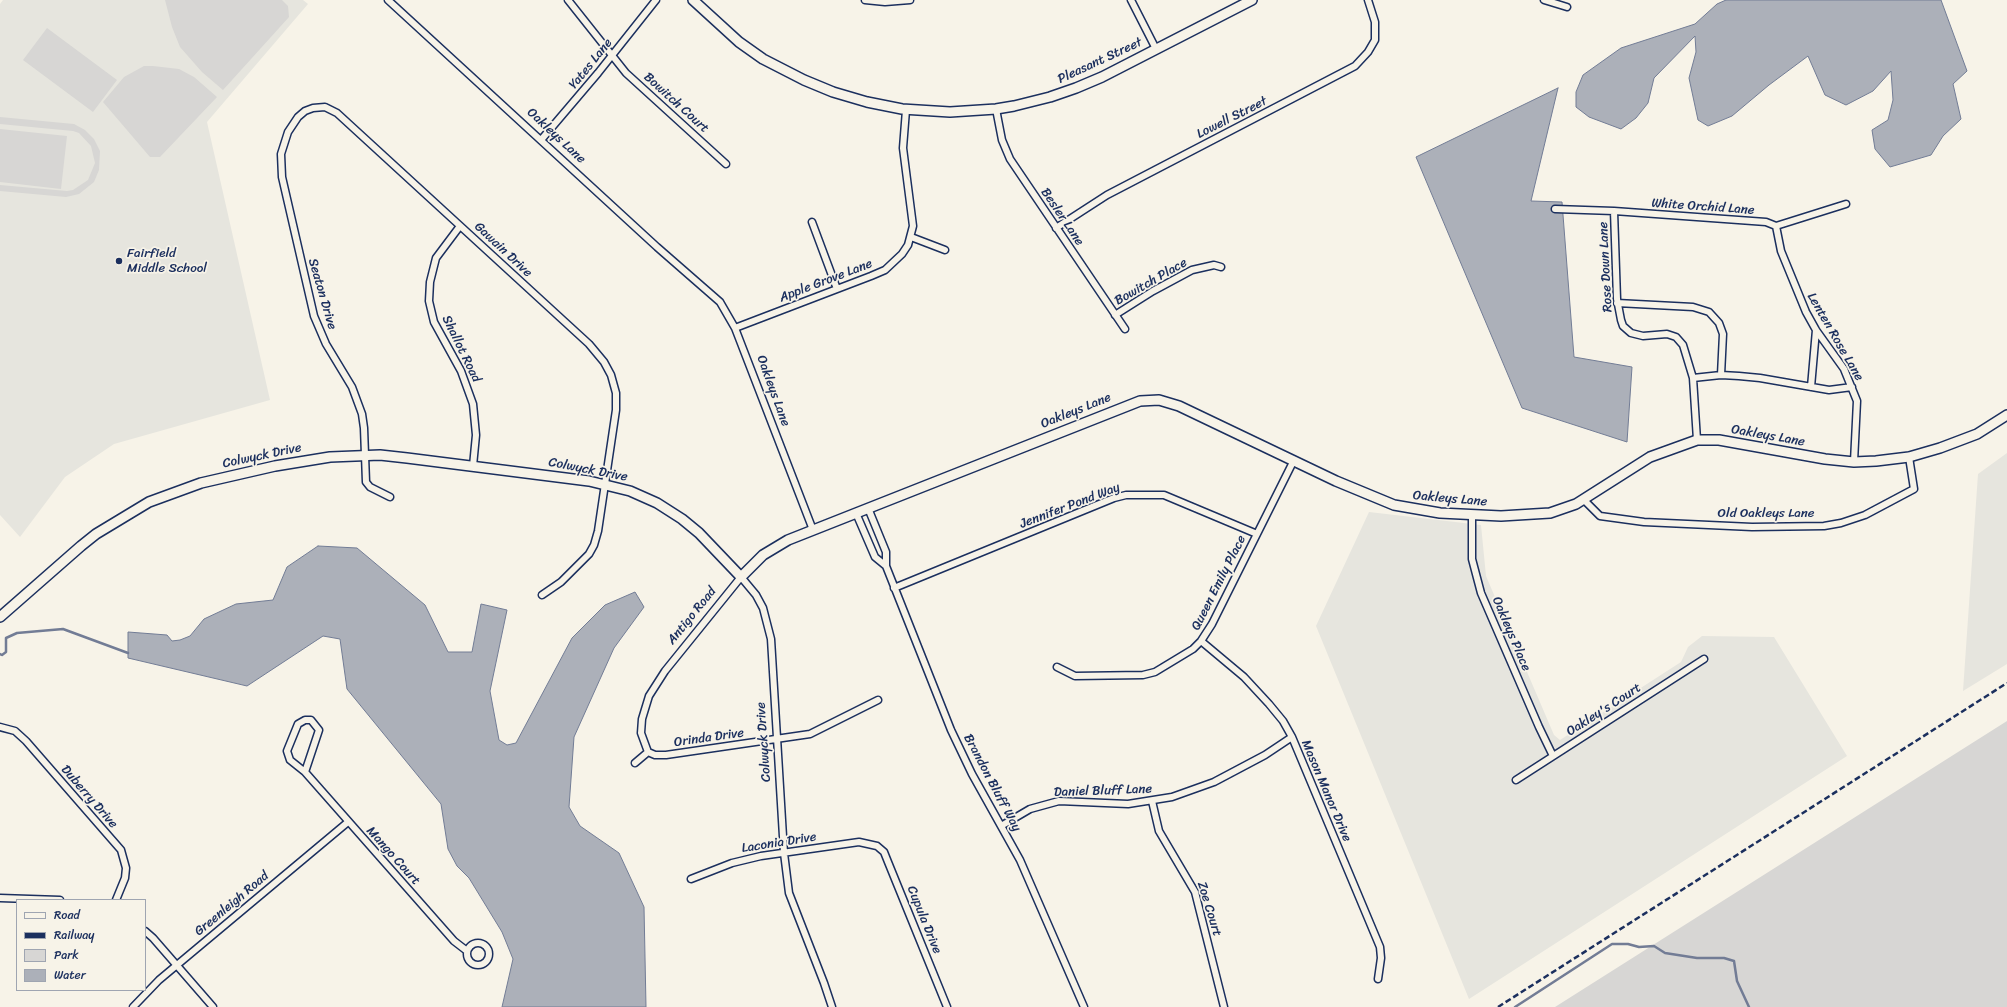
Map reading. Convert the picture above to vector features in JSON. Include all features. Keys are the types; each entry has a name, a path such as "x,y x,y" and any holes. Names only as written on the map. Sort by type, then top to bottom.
{"street":[{"name":"Oakleys Lane","path":"388,0 657,247 713,295 728,313 813,530 1140,401 1159,400 1179,406 1378,500 1422,511 1501,516 1544,513 1562,510 1584,500 1650,457 1698,440 1719,440 1825,460 1854,462 1909,456 1960,441 1986,428 2007,415"},
{"name":"Bowitch Court","path":"568,0 626,73 726,164"},
{"name":"Yates Lane","path":"541,140 612,56 656,0"},
{"name":"Pleasant Street","path":"693,0 739,42 788,72 833,92 867,102 906,110 950,112 996,109 1036,101 1076,88 1156,50 1252,0"},
{"path":"865,0 885,2 910,0"},
{"path":"1130,0 1156,50"},
{"name":"Lowell Street","path":"1056,228 1107,196 1355,66 1368,52 1375,40 1375,22 1368,0"},
{"path":"1544,0 1567,7"},
{"name":"Gawain Drive","path":"288,132 298,117 305,111 320,107 332,110 589,344 604,362 613,383 616,410 598,531 594,545 589,554 566,577 542,595"},
{"name":"Besler Lane","path":"996,109 1002,140 1010,159 1125,329"},
{"name":"Apple Grove Lane","path":"735,328 885,270 902,254 911,237 913,217 903,148 906,110"},
{"name":"Seaton Drive","path":"288,132 281,154 281,169 308,297 322,337 358,400 364,428 365,478 370,487 390,497"},
{"path":"1776,226 1846,204"},
{"name":"White Orchid Lane","path":"1555,209 1614,211 1766,222 1776,226"},
{"name":"Rose Down Lane","path":"1614,211 1617,303 1624,326 1631,333 1643,336 1667,334 1680,341 1685,350 1693,378 1698,440"},
{"path":"812,222 837,289"},
{"name":"Shallot Road","path":"460,226 441,251 435,263 430,282 429,302 434,322 461,371 473,404 476,435 473,466"},
{"name":"Lenten Rose Lane","path":"1776,226 1781,251 1806,312 1816,330 1844,369 1852,387 1858,406 1854,462"},
{"path":"911,237 945,250"},
{"name":"Bowitch Place","path":"1115,315 1153,291 1192,270 1214,264 1221,267"},
{"path":"1617,303 1693,307 1709,312 1719,323 1723,334 1721,375"},
{"path":"1811,387 1816,330"},
{"path":"1693,378 1721,375 1760,378 1837,390 1852,387"},
{"name":"Colwyck Drive","path":"0,617 96,534 136,509 155,500 201,483 275,466 330,457 365,456 407,458 604,485 643,496 682,519 699,533 756,595 768,624 771,639 784,853 789,893 832,1007"},
{"name":"Old Oakleys Lane","path":"1584,500 1600,516 1644,522 1752,527 1830,525 1865,516 1914,489 1909,456"},
{"name":"Queen Emily Place","path":"1057,667 1075,676 1143,675 1155,672 1193,649 1201,641 1212,624 1294,460"},
{"name":"Jennifer Pond Way","path":"894,588 1114,498 1126,495 1164,495 1257,534"},
{"name":"Brandon Bluff Way","path":"868,508 886,552 886,566 894,588 951,730 972,774 1020,860 1084,1007"},
{"name":"Brandon Bluff Way","path":"856,513 875,557 886,566"},
{"name":"Oakleys Place","path":"1472,515 1472,559 1481,593 1553,756"},
{"name":"Antigo Road","path":"648,752 641,733 642,719 649,696 665,671 754,563 772,548 813,530"},
{"name":"Mason Manor Drive","path":"1201,641 1244,677 1283,721 1292,737 1380,948 1381,958 1378,978"},
{"name":"Oakley's Court","path":"1516,780 1704,659"},
{"name":"Orinda Drive","path":"648,752 655,755 666,755 797,738 822,730 878,700"},
{"name":"Mango Court","path":"305,772 319,730 311,720 305,720 298,724 287,751 290,760 305,772 454,941 467,951"},
{"name":"Duberry Drive","path":"0,727 15,731 26,741 121,850 124,857 126,873 116,899"},
{"name":"Daniel Bluff Lane","path":"1001,826 1030,810 1060,801 1128,804 1152,801 1188,792 1214,782 1265,754 1292,737"},
{"path":"634,763 648,752"},
{"name":"Zoe Court","path":"1152,801 1159,831 1195,892 1224,1007"},
{"name":"Greenleigh Road","path":"133,1007 146,992 176,965 348,822"},
{"name":"Laconia Drive","path":"691,879 732,862 859,842 874,845"},
{"name":"Cupula Drive","path":"874,845 884,852 947,1007"},
{"path":"0,898 30,899"},
{"path":"146,932 213,1007"}],"shaded area":[{"name":"Fairfield Middle School","path":"3,0 303,0 308,4 207,122 270,400 114,444 65,477 20,537 0,515 0,4"},
{"path":"2007,453 2007,664 1963,691 1978,474"},
{"path":"1369,512 1481,525 1486,576 1554,735 1560,740 1681,662 1688,647 1702,636 1774,637 1847,756 1469,999 1316,626"}],"green space":[{"path":"165,0 282,0 288,6 289,17 223,90 202,72 180,47 172,27"},
{"path":"47,28 117,80 93,112 23,60"},
{"path":"144,66 179,69 194,77 217,97 160,157 150,157 103,102 124,77"},
{"path":"0,117 74,124 85,130 94,139 100,151 99,170 94,182 79,194 66,197 0,191 0,185 67,191 73,190 88,180 95,163 91,146 79,133 73,131 0,124"},
{"path":"0,129 67,136 61,189 0,182"},
{"path":"2007,721 2007,1007 1555,1007"}],"water":[{"path":"1726,0 1941,0 1967,71 1953,84 1961,119 1943,136 1931,155 1890,167 1875,149 1872,130 1888,120 1893,100 1891,71 1873,91 1846,105 1825,95 1808,56 1769,85 1732,116 1708,126 1698,120 1689,78 1696,52 1695,36 1654,78 1648,103 1636,118 1621,129 1589,117 1576,107 1576,92 1583,75 1621,48 1695,24 1717,4"},
{"path":"1558,88 1531,201 1562,202 1574,357 1632,367 1627,442 1522,408 1416,157"},
{"path":"318,546 357,548 425,605 448,652 472,652 481,604 507,610 490,691 499,740 507,745 516,743 572,638 605,605 635,592 644,607 614,648 574,737 569,807 580,826 619,853 644,907 646,1007 502,1007 513,959 502,932 469,878 457,866 448,849 441,804 347,689 340,639 323,636 247,686 128,658 128,632 167,635 172,641 180,640 190,636 204,619 236,604 273,600 287,567"}],"waterway":[{"path":"0,654 2,655 6,652 6,638 17,633 63,629 128,653"},
{"path":"1515,1007 1612,944 1628,944 1639,947 1654,946 1665,953 1697,958 1724,958 1734,961 1737,981 1749,1007"}],"railway":[{"path":"1498,1007 2007,683"}],"place":[{"name":"Fairfield Middle School","path":"119,261"}]}
